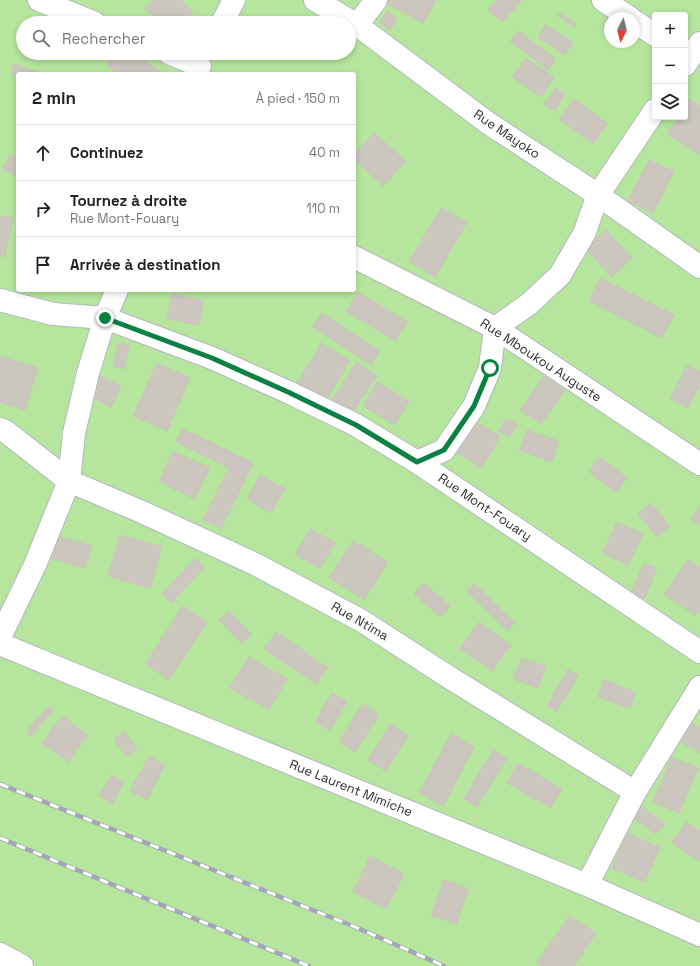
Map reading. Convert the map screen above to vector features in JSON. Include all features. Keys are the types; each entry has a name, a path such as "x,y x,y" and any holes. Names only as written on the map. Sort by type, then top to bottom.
{"street":[{"path":"39,0 78,16"},
{"path":"226,16 234,0"},
{"name":"Rue Mayoko","path":"316,0 342,16"},
{"path":"357,25 376,0"},
{"path":"603,0 621,12"},
{"name":"Rue Mayoko","path":"357,25 488,123 598,195 700,267"},
{"path":"640,25 652,32"},
{"path":"189,60 201,64"},
{"path":"417,462 444,450 474,406 490,368 495,328 529,304 560,275 584,234 598,195 652,114"},
{"name":"Rue Mboukou Auguste","path":"356,258 495,328 700,464"},
{"path":"0,637 35,565 69,481 74,433 88,373 105,318 116,292"},
{"name":"Rue Mont-Fouary","path":"0,300 53,314 105,318 212,358 288,392 356,425 417,462 700,652"},
{"name":"Rue Ntima","path":"0,429 5,431 69,481 142,512 255,564 362,621 447,676 635,792"},
{"name":"Rue Laurent Mimiche","path":"0,644 587,884 700,935"},
{"path":"587,884 635,792 700,687"},
{"path":"0,954 22,966"}],"green space":[{"path":"0,0 700,0 700,966 0,966"}],"building":[{"path":"153,0 181,0 193,11 188,16 153,16 145,9"},
{"path":"389,0 436,0 424,23 387,4"},
{"path":"497,0 522,0 502,22 488,10"},
{"path":"388,11 398,20 389,30 379,22"},
{"path":"559,13 576,24 575,27 558,16"},
{"path":"545,25 573,42 565,55 538,38"},
{"path":"518,31 556,59 548,70 510,41"},
{"path":"526,58 554,77 541,97 512,77"},
{"path":"110,60 142,60 160,70 159,72 118,72 107,66"},
{"path":"14,64 36,72 16,72 16,76 11,75"},
{"path":"555,88 565,94 555,111 544,105"},
{"path":"574,99 608,124 593,144 559,119"},
{"path":"689,99 700,106 700,155 667,134 676,120 688,120"},
{"path":"374,133 390,147 367,171 356,161 356,152"},
{"path":"390,147 406,161 383,186 367,171"},
{"path":"10,155 16,158 16,176 2,169"},
{"path":"649,160 674,172 653,213 628,201"},
{"path":"441,208 467,222 435,277 409,262"},
{"path":"0,216 13,218 5,257 0,256"},
{"path":"606,230 632,258 612,277 585,248"},
{"path":"600,278 674,315 662,338 589,301"},
{"path":"358,292 408,322 395,341 346,311"},
{"path":"172,294 204,301 199,325 167,319"},
{"path":"322,313 380,351 371,365 313,327"},
{"path":"118,343 129,345 124,369 113,366"},
{"path":"321,343 350,361 326,401 297,384"},
{"path":"0,356 38,368 25,410 0,402"},
{"path":"357,362 377,376 350,415 331,401"},
{"path":"157,363 190,378 167,431 133,416"},
{"path":"687,365 700,372 700,384 688,408 670,399"},
{"path":"101,376 121,386 111,407 91,397"},
{"path":"544,376 565,390 541,424 520,410"},
{"path":"377,382 409,401 395,425 363,406"},
{"path":"506,418 518,425 509,438 498,431"},
{"path":"474,421 500,436 482,468 456,452"},
{"path":"183,429 253,463 221,529 203,520 229,468 176,442"},
{"path":"527,430 559,441 552,462 519,450"},
{"path":"173,451 210,468 195,499 159,482"},
{"path":"600,457 627,478 616,493 589,472"},
{"path":"260,475 285,489 271,513 247,499"},
{"path":"651,503 670,526 657,537 638,514"},
{"path":"700,505 700,525 691,519"},
{"path":"617,522 643,534 628,565 603,553"},
{"path":"311,529 335,543 320,569 295,554"},
{"path":"120,535 162,547 150,588 108,576"},
{"path":"56,536 92,546 85,568 50,558"},
{"path":"353,540 388,563 364,600 329,577"},
{"path":"195,558 205,567 171,603 162,594"},
{"path":"688,560 700,568 700,608 695,615 664,594"},
{"path":"644,563 657,568 645,598 631,593"},
{"path":"424,583 450,606 440,617 414,594"},
{"path":"474,583 515,623 507,631 467,591"},
{"path":"183,606 207,622 169,680 145,664"},
{"path":"229,611 252,635 242,644 219,620"},
{"path":"479,622 511,645 492,671 460,649"},
{"path":"276,632 328,668 316,684 264,649"},
{"path":"248,657 287,679 269,710 230,688"},
{"path":"522,658 546,667 538,688 513,679"},
{"path":"568,669 578,675 557,712 547,706"},
{"path":"604,680 636,692 630,708 598,697"},
{"path":"332,693 347,701 330,730 315,722"},
{"path":"362,704 379,714 355,752 339,742"},
{"path":"48,706 53,710 31,736 26,732"},
{"path":"62,716 88,735 68,762 42,743"},
{"path":"690,722 700,728 700,753 679,741"},
{"path":"390,724 408,735 386,771 368,760"},
{"path":"125,732 137,749 126,756 114,739"},
{"path":"451,734 474,747 443,806 419,793"},
{"path":"493,750 507,758 477,807 464,799"},
{"path":"149,756 165,765 147,800 130,791"},
{"path":"672,757 698,768 679,813 653,802"},
{"path":"518,763 562,789 551,808 507,783"},
{"path":"111,775 124,782 112,804 99,796"},
{"path":"636,803 665,823 656,834 627,814"},
{"path":"686,822 700,831 700,862 672,843"},
{"path":"628,833 660,848 644,882 612,868"},
{"path":"370,856 404,874 386,909 353,892"},
{"path":"444,880 469,889 456,924 431,915"},
{"path":"569,916 596,933 574,966 542,966 537,963"}],"railway":[{"path":"0,784 360,929 444,966"},
{"path":"0,838 309,966"}],"route":[{"path":"105,318 212,358 288,392 356,425 417,462 444,450 474,406 490,368"}]}
